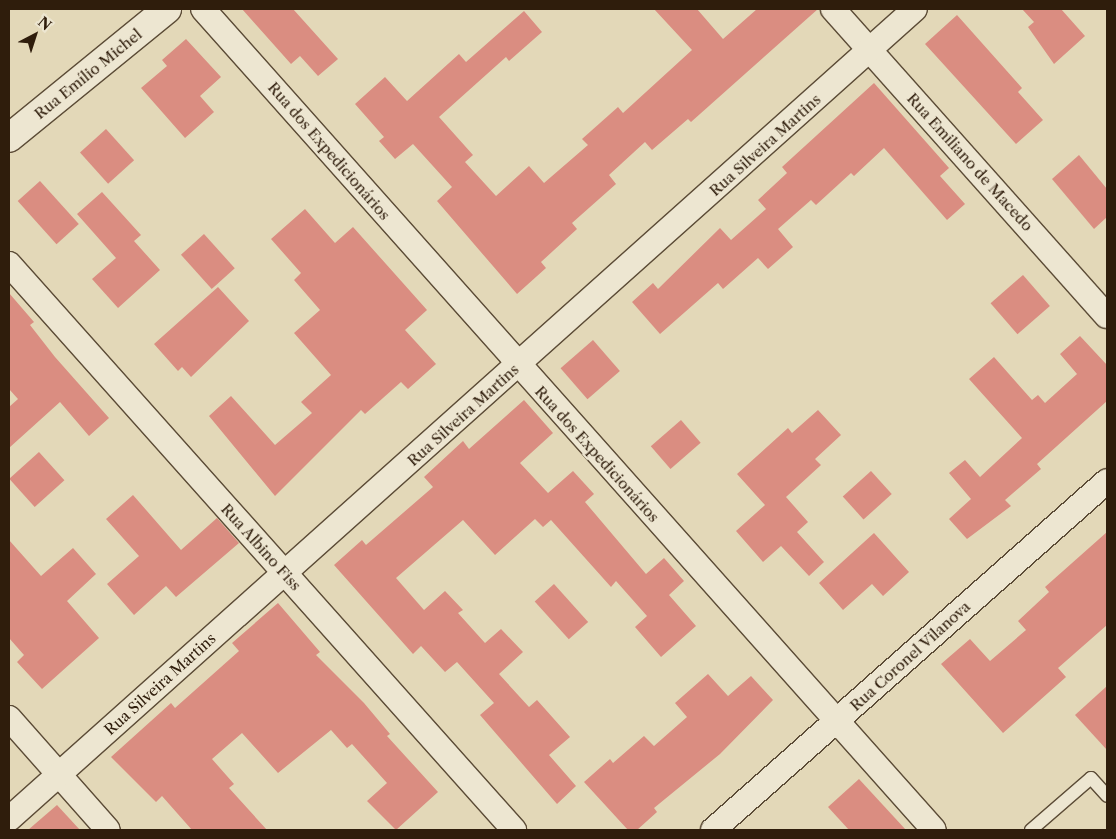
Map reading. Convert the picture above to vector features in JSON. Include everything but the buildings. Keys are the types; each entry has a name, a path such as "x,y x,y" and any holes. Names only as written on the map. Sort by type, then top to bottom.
{"street":[{"name":"Rua Emílio Michel","path":"9,138 167,9"},
{"name":"Rua dos Expedicionários","path":"203,9 518,366 934,830"},
{"name":"Rua Emiliano de Macedo","path":"833,9 1107,316"},
{"name":"Rua Silveira Martins","path":"9,819 871,51 915,9"},
{"name":"Rua Albino Fiss","path":"9,264 514,830"},
{"name":"Rua Coronel Vilanova","path":"713,830 1107,481"},
{"path":"9,718 108,830"}],"lane":[{"path":"1031,830 1090,778 1107,796"}]}
